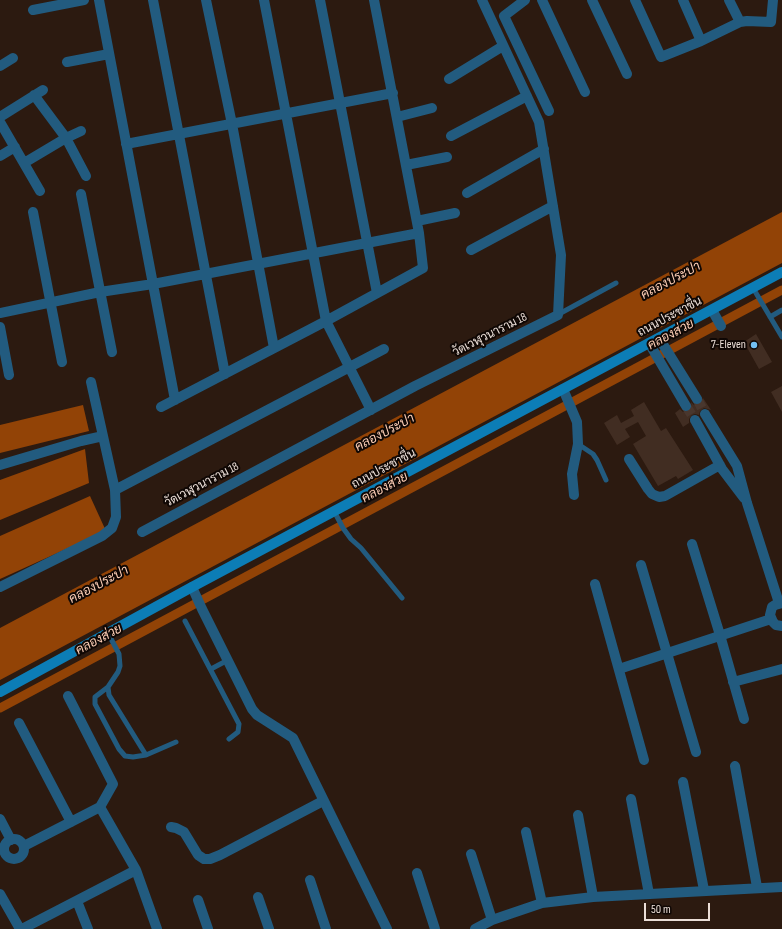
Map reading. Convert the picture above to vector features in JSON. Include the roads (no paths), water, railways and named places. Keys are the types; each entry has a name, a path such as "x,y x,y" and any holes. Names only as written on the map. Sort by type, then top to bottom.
{"street":[{"path":"33,10 84,0"},
{"path":"99,0 175,400"},
{"path":"153,0 225,374"},
{"path":"206,0 232,124 274,348"},
{"path":"264,0 326,321 371,410"},
{"path":"320,0 366,243 377,293"},
{"path":"161,407 326,321 423,268 417,221 374,0"},
{"path":"525,0 504,16 549,111"},
{"path":"542,0 584,92"},
{"path":"592,0 627,74"},
{"path":"635,0 661,57 701,41 740,22 771,22 773,0"},
{"path":"683,0 701,41"},
{"path":"729,0 740,22"},
{"path":"486,1 504,46 539,122 561,255 558,315"},
{"path":"449,79 504,46"},
{"path":"67,62 109,54"},
{"path":"0,66 13,58"},
{"path":"0,117 38,93 66,138 86,176"},
{"path":"126,144 393,93"},
{"path":"451,136 527,96"},
{"path":"397,117 432,108"},
{"path":"0,122 40,191"},
{"path":"24,163 66,138 81,131"},
{"path":"0,156 15,147"},
{"path":"467,193 544,149"},
{"path":"406,165 447,157"},
{"path":"81,194 112,352"},
{"path":"471,250 553,206"},
{"path":"33,212 62,362"},
{"path":"417,221 455,212"},
{"path":"0,313 50,304 100,292 153,284 419,233"},
{"name":"ถนนประชาชื่น","path":"0,692 192,587 649,343 713,312 782,272"},
{"path":"713,312 721,326"},
{"name":"วัดเวฬุวนาราม 18","path":"142,532 415,386 558,315"},
{"path":"0,327 9,375"},
{"path":"659,338 697,399"},
{"path":"649,343 686,406"},
{"path":"115,490 384,349"},
{"path":"0,587 102,536 112,528 116,517 115,490 91,382"},
{"path":"563,389 577,422 578,444 572,474 574,495"},
{"path":"705,414 737,466 747,503 780,603 772,607 770,611 771,619 776,625 782,626"},
{"path":"694,420 720,465 747,503"},
{"path":"0,465 103,436"},
{"path":"629,459 648,489 652,494 659,497 665,496 720,465"},
{"path":"692,544 744,719"},
{"path":"641,565 696,752"},
{"path":"595,584 644,760"},
{"path":"192,587 252,709 257,715 293,738 387,929"},
{"path":"619,669 771,619"},
{"path":"733,682 782,669"},
{"path":"24,846 100,806 114,784 68,696"},
{"path":"20,723 71,822"},
{"path":"735,766 757,887"},
{"path":"683,782 704,890"},
{"path":"631,799 649,894"},
{"path":"171,827 184,832 198,855 204,859 210,859 323,801"},
{"path":"100,806 136,870 157,929"},
{"path":"578,815 593,897"},
{"path":"0,819 11,840"},
{"path":"526,832 542,904"},
{"path":"11,840 17,840 24,846 22,855 17,859 7,856 2,852 6,844 11,840"},
{"path":"471,854 492,920"},
{"path":"0,894 21,929 136,870"},
{"path":"417,873 435,929"},
{"path":"310,880 326,929"},
{"path":"475,929 492,920 542,904 593,897 757,887 782,887"},
{"path":"258,897 269,929"},
{"path":"198,900 208,929"},
{"path":"77,901 88,929"}],"lane":[{"path":"558,315 616,283"},
{"path":"754,288 782,338"},
{"path":"769,315 782,310"},
{"path":"578,444 593,454 606,480"},
{"path":"334,511 343,528 402,598"},
{"path":"185,621 239,724 238,732 229,739"},
{"path":"108,633 119,654 120,666 118,672 108,687 95,697 95,704 119,749 125,756 133,757 146,755 176,742"},
{"path":"211,669 228,660"},
{"path":"108,687 112,700 146,755"}],"water":[{"name":"คลองประปา","path":"782,212 782,263 0,680 0,628"},
{"path":"83,405 89,431 0,453 0,425"},
{"path":"85,449 89,483 0,520 0,480"},
{"path":"90,496 106,531 0,579 0,536"}],"waterway":[{"name":"คลองส่วย","path":"0,708 782,290"}],"tunnel":[{"path":"697,399 705,414"},
{"path":"686,406 695,420"}],"place":[{"name":"7-Eleven","path":"754,345"}]}
